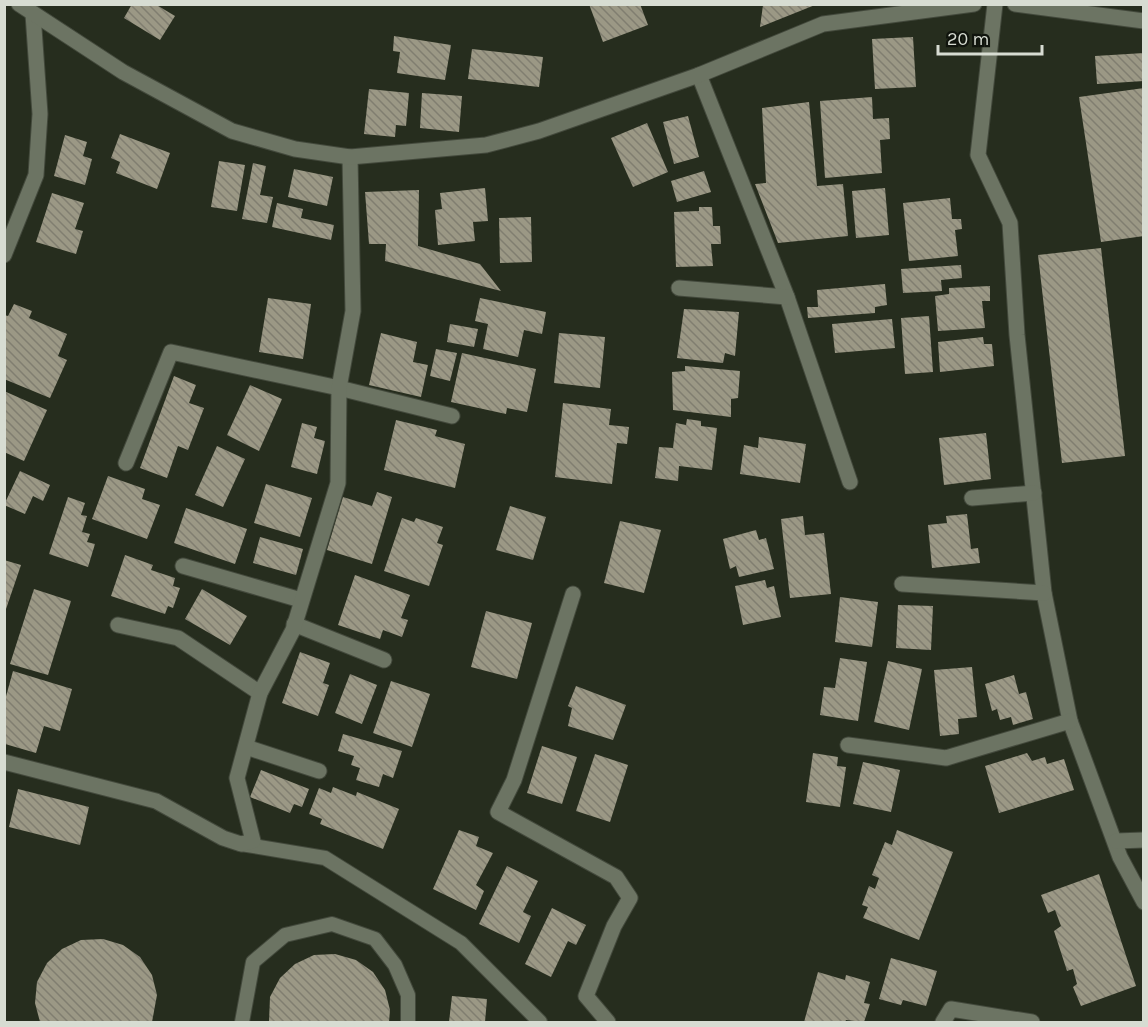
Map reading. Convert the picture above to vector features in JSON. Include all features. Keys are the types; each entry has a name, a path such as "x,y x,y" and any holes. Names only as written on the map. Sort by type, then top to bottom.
{"street":[{"path":"19,4 123,72 232,131 295,149 350,157 486,145 539,131 699,75 823,24 974,4"},
{"path":"995,4 978,155 1010,224 1017,335 1044,593 1070,721 1120,857 1143,902"},
{"path":"1015,4 1095,10"},
{"path":"1074,4 1143,21"},
{"path":"4,255 36,175 40,114 33,14"},
{"path":"699,75 787,297 850,482"},
{"path":"4,762 156,801 224,838 241,844 253,841 237,778 260,693 294,624 338,483 339,388 353,311 350,157"},
{"path":"679,288 787,297"},
{"path":"126,464 171,352 339,388 452,416"},
{"path":"972,498 1034,493"},
{"path":"183,566 301,600"},
{"path":"902,584 1044,593"},
{"path":"573,594 514,780 498,812 616,877 630,898 614,926 586,996 608,1023"},
{"path":"294,624 384,660"},
{"path":"118,625 178,638 260,693"},
{"path":"848,745 946,758 1070,721"},
{"path":"246,747 319,771"},
{"path":"1116,841 1143,840"},
{"path":"943,1023 951,1008 1032,1023"}],"lane":[{"path":"241,844 325,858 461,943 540,1023"},
{"path":"242,1023 253,962 285,935 332,924 375,939 395,965 408,994 408,1023"}],"building":[{"path":"132,4 155,4 175,16 160,40 124,18"},
{"path":"589,4 640,4 648,25 603,42"},
{"path":"763,5 815,5 760,27"},
{"path":"394,36 451,45 445,80 397,73 400,52 393,51"},
{"path":"913,37 916,87 875,89 872,39"},
{"path":"472,49 543,57 539,87 468,79"},
{"path":"1144,53 1144,81 1097,84 1095,56"},
{"path":"1144,88 1144,236 1101,242 1079,97"},
{"path":"369,89 409,93 406,126 396,125 395,137 364,134"},
{"path":"422,93 462,96 459,132 420,128"},
{"path":"872,97 873,119 889,118 890,139 880,140 882,173 825,178 820,101"},
{"path":"809,102 817,186 843,184 848,236 778,243 755,184 766,183 762,108"},
{"path":"688,116 699,157 674,164 663,122"},
{"path":"647,123 668,172 633,187 611,138"},
{"path":"120,134 170,153 157,189 116,173 120,162 111,158"},
{"path":"65,135 87,142 83,156 92,159 85,185 54,176"},
{"path":"219,161 245,165 237,211 211,207"},
{"path":"253,163 266,166 260,195 273,197 267,223 242,219"},
{"path":"294,169 333,177 327,206 288,197"},
{"path":"704,171 711,192 677,202 671,181"},
{"path":"485,188 488,221 473,222 475,241 438,245 435,210 442,209 440,193"},
{"path":"885,188 889,235 856,238 852,191"},
{"path":"419,190 418,246 480,264 501,291 385,261 386,244 369,244 365,192"},
{"path":"52,193 84,203 75,229 83,231 76,254 36,242"},
{"path":"950,198 952,219 961,219 962,229 955,230 958,256 909,261 903,203"},
{"path":"277,203 303,209 301,218 334,225 331,240 272,227"},
{"path":"699,207 712,207 713,226 720,226 721,244 711,244 713,266 676,267 674,212 699,211"},
{"path":"531,217 532,262 500,263 499,218"},
{"path":"1101,248 1125,456 1062,463 1038,255"},
{"path":"961,265 962,278 941,280 942,291 903,293 901,269"},
{"path":"885,284 887,305 875,307 875,313 808,318 807,307 818,307 817,290"},
{"path":"990,286 990,301 982,301 985,328 938,331 935,296 949,294 949,288"},
{"path":"268,298 311,304 303,359 259,352"},
{"path":"480,298 546,312 542,334 524,330 518,357 483,349 488,324 475,321"},
{"path":"14,304 32,311 29,318 67,334 58,356 67,360 50,398 4,379 4,315 8,316"},
{"path":"684,309 739,312 735,356 725,353 723,363 677,358"},
{"path":"929,316 933,372 905,374 901,318"},
{"path":"892,319 895,348 835,353 832,324"},
{"path":"450,324 478,329 474,347 447,342"},
{"path":"381,333 417,342 413,362 428,365 421,397 369,385"},
{"path":"559,333 605,337 600,388 554,383"},
{"path":"983,337 984,344 992,344 994,366 940,372 938,342"},
{"path":"436,349 457,353 450,381 430,376"},
{"path":"462,353 536,369 527,412 507,408 506,414 451,402"},
{"path":"685,366 740,371 738,398 731,399 731,417 673,410 672,372 685,371"},
{"path":"174,376 196,385 189,403 204,408 188,450 178,446 167,478 140,468"},
{"path":"250,385 282,399 259,451 227,435"},
{"path":"4,391 47,410 24,461 4,452"},
{"path":"563,403 611,409 609,425 629,427 627,444 617,443 612,484 555,477"},
{"path":"687,419 701,421 701,426 717,428 712,470 679,466 678,481 655,478 659,447 673,448 676,423 686,425"},
{"path":"396,420 437,430 435,436 465,444 455,488 384,470"},
{"path":"302,423 317,427 314,438 325,441 317,474 291,467"},
{"path":"986,433 991,479 944,485 939,438"},
{"path":"759,437 806,444 800,483 740,474 744,445 758,448"},
{"path":"217,446 245,459 223,507 195,495"},
{"path":"20,471 50,485 43,501 33,496 25,514 4,505"},
{"path":"108,476 145,489 142,499 160,505 147,539 92,519"},
{"path":"266,484 312,498 300,537 254,523"},
{"path":"377,492 392,497 372,564 327,550 343,497 372,506"},
{"path":"68,497 85,503 81,515 87,516 82,532 90,534 87,542 95,544 88,567 49,554"},
{"path":"510,506 546,517 533,560 496,550"},
{"path":"186,508 247,529 235,564 174,543"},
{"path":"967,514 971,549 978,548 980,563 932,568 928,525 947,523 946,516"},
{"path":"803,516 805,535 824,533 831,594 790,598 781,519"},
{"path":"402,518 414,522 416,518 443,527 437,543 443,545 429,586 384,571"},
{"path":"620,521 661,530 644,593 604,583"},
{"path":"756,530 759,540 766,538 774,569 739,577 736,566 730,569 723,539"},
{"path":"260,537 303,549 296,575 253,563"},
{"path":"125,555 153,565 151,570 175,578 173,586 180,588 173,608 168,606 165,614 111,596"},
{"path":"4,560 21,565 5,612 4,612"},
{"path":"355,575 410,595 401,618 408,620 402,637 383,630 380,639 338,625"},
{"path":"765,580 767,588 774,586 781,617 743,625 735,586"},
{"path":"34,589 71,601 48,675 10,664"},
{"path":"202,589 247,616 230,645 185,619"},
{"path":"840,597 878,602 872,647 835,642"},
{"path":"898,605 933,606 931,650 896,648"},
{"path":"486,611 532,623 517,679 471,667"},
{"path":"300,652 330,663 323,683 329,685 318,716 282,703"},
{"path":"840,658 867,662 858,721 820,715 824,687 835,688"},
{"path":"888,661 922,669 909,730 874,722"},
{"path":"972,667 977,717 958,719 959,734 940,736 934,670"},
{"path":"13,671 72,689 60,731 44,726 36,753 5,744 5,700"},
{"path":"350,674 377,685 362,724 335,713"},
{"path":"1014,675 1019,694 1026,692 1033,719 1013,725 1011,717 1000,720 997,709 992,711 985,684"},
{"path":"391,681 430,694 412,747 373,733"},
{"path":"576,686 626,705 613,740 568,726 572,708 568,706"},
{"path":"343,734 402,751 393,778 383,774 379,787 356,780 360,768 351,765 354,756 338,751"},
{"path":"542,746 577,757 562,804 527,793"},
{"path":"813,753 838,757 837,766 846,767 840,807 806,802"},
{"path":"1027,753 1032,761 1045,757 1047,764 1064,759 1074,790 999,813 985,766"},
{"path":"595,754 628,765 610,822 576,811"},
{"path":"863,762 900,770 891,812 853,804"},
{"path":"261,770 309,789 302,807 294,804 290,813 250,797"},
{"path":"333,787 356,796 357,792 399,809 383,849 320,824 322,819 309,814 319,788 331,793"},
{"path":"18,789 89,807 80,845 9,827"},
{"path":"459,830 479,837 476,846 493,853 476,885 484,891 476,910 433,889"},
{"path":"897,830 953,852 919,940 863,918 868,907 862,905 869,886 875,889 879,878 872,875 885,842 892,845"},
{"path":"507,866 538,881 523,912 531,916 519,943 479,924"},
{"path":"1099,874 1136,986 1081,1006 1073,987 1077,984 1073,969 1067,971 1054,931 1061,926 1055,910 1048,913 1041,895"},
{"path":"552,908 586,925 576,945 568,941 551,977 525,964"},
{"path":"103,939 123,945 140,957 152,975 157,995 152,1022 40,1022 35,1003 37,982 47,963 62,949 81,940"},
{"path":"335,954 356,960 373,972 385,990 390,1010 389,1022 269,1022 270,997 280,978 295,964 314,955"},
{"path":"891,958 937,971 926,1006 903,1000 901,1005 879,999"},
{"path":"818,972 845,980 846,975 870,982 864,1003 870,1004 864,1022 846,1020 845,1022 804,1022"},
{"path":"452,996 487,999 485,1022 449,1022"}]}
